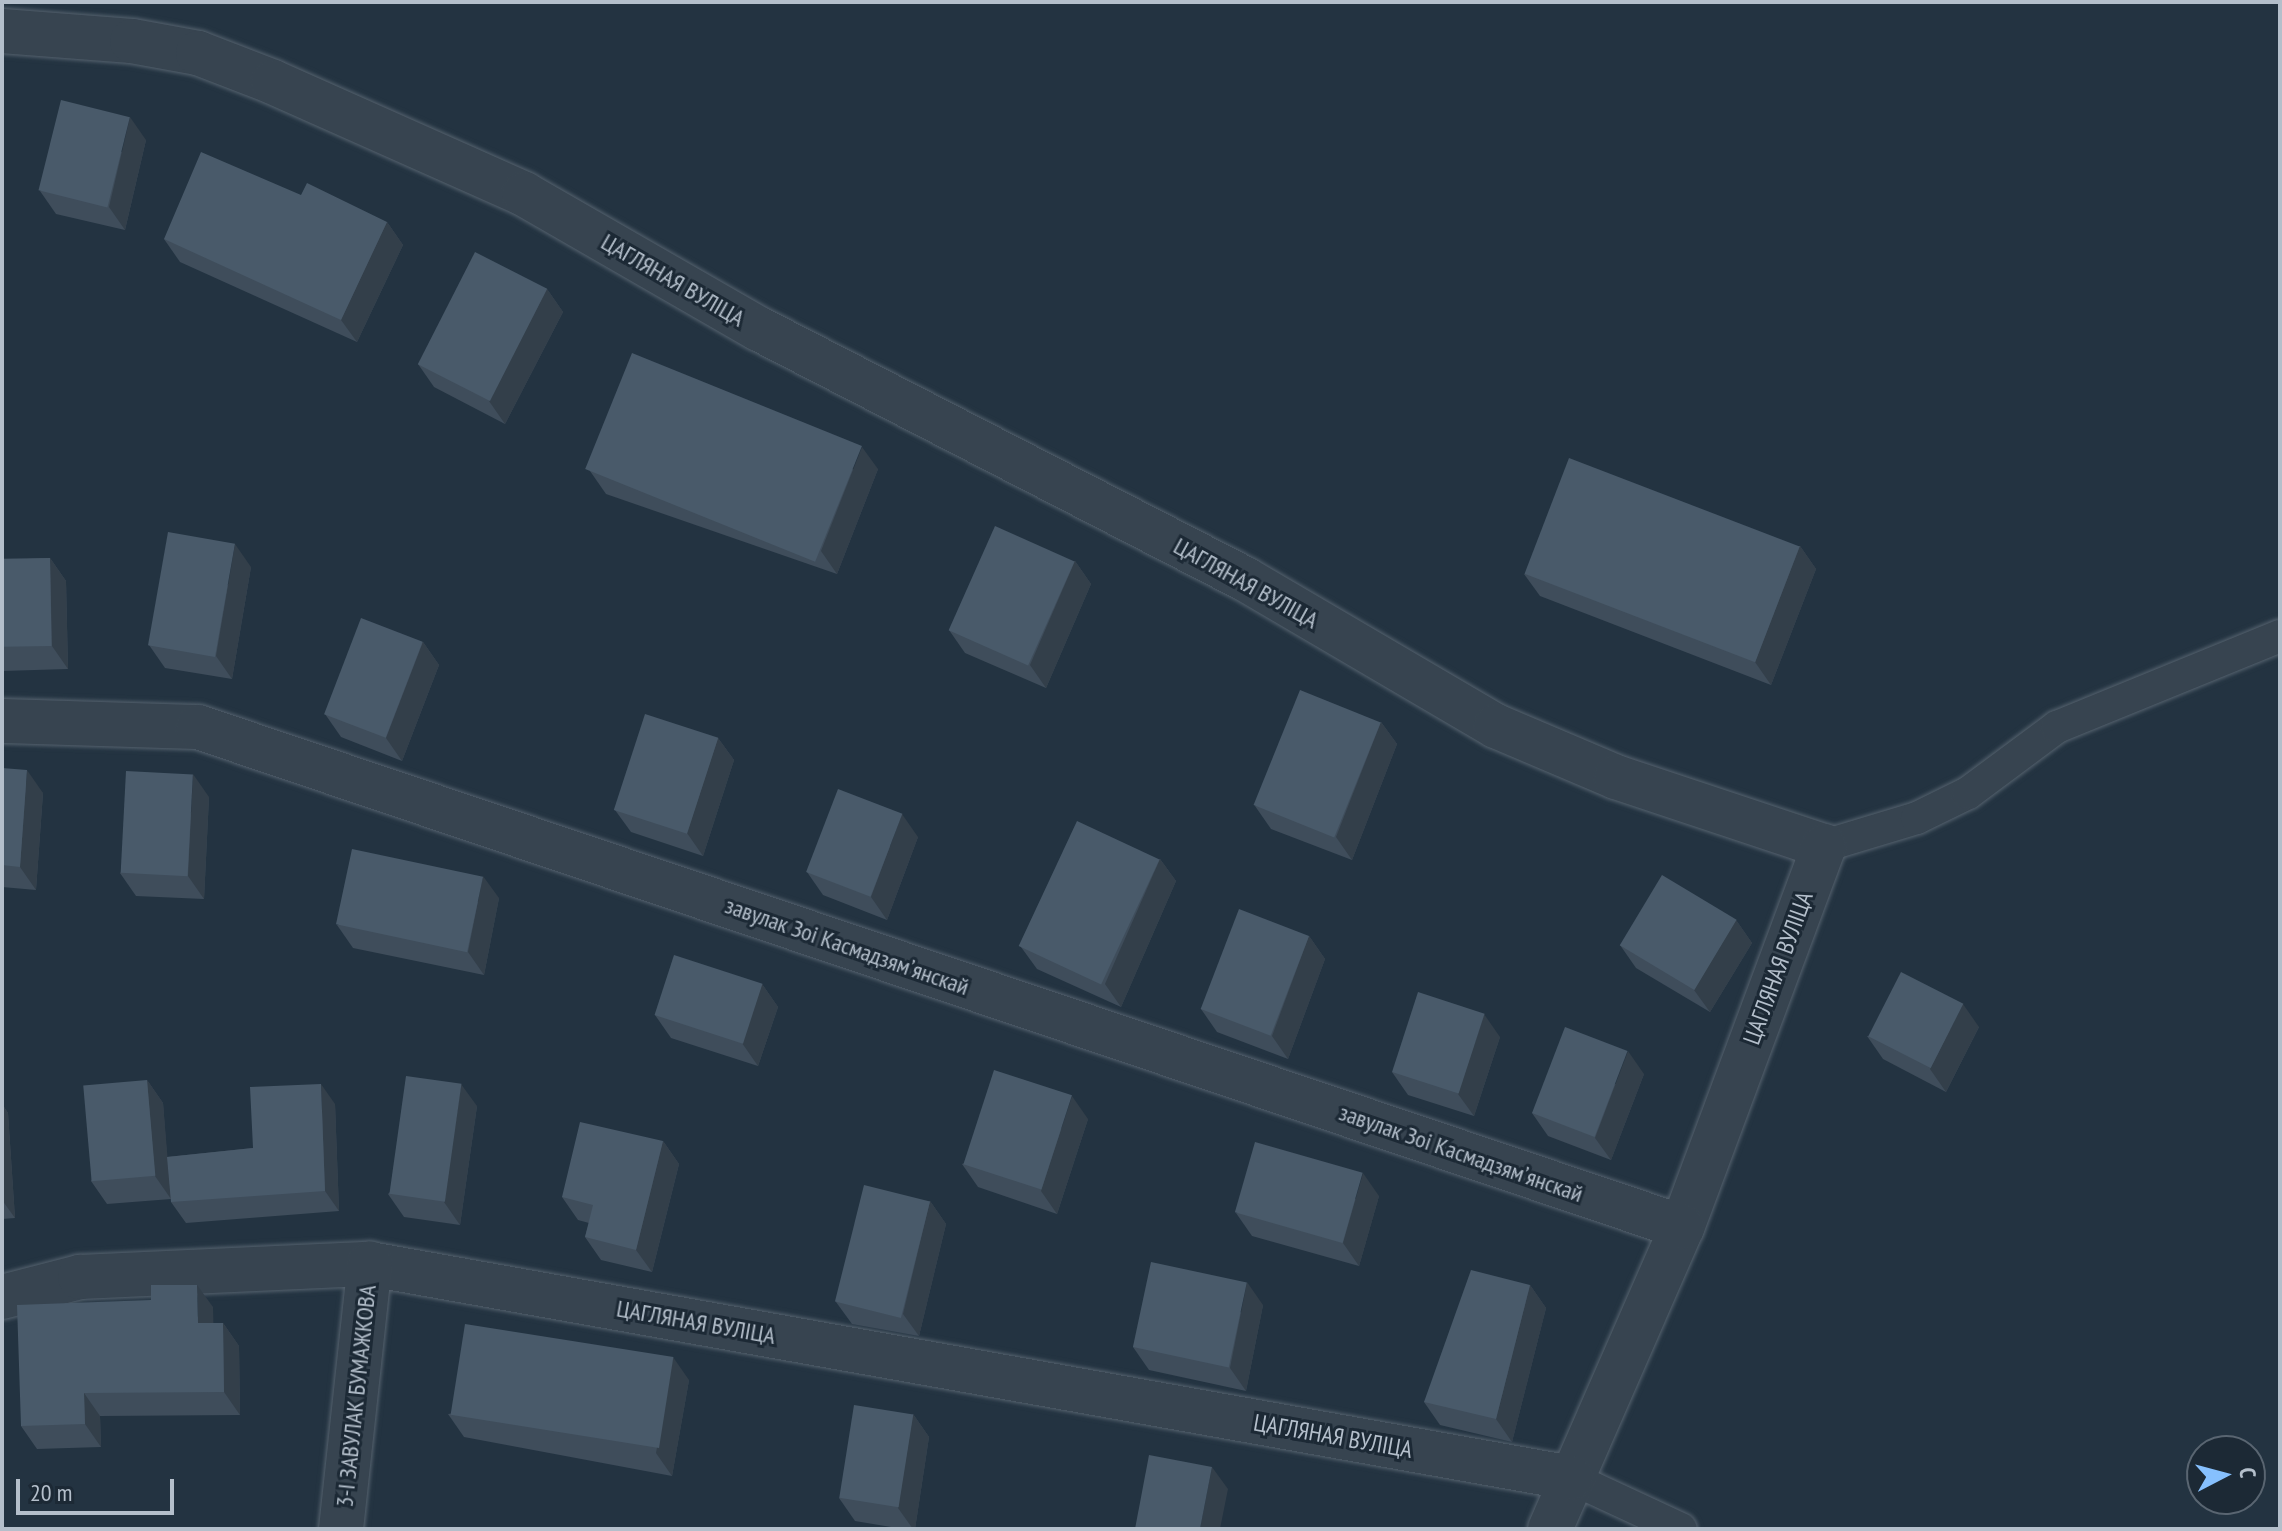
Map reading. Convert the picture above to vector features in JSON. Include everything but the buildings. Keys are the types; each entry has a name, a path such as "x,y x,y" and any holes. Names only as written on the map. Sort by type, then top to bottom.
{"street":[{"name":"ЦАГЛЯНАЯ ВУЛІЦА","path":"2,31 132,41 198,53 273,82 524,194 759,329 1245,579 1496,726 1616,777 1824,846 1682,1227 1571,1478 370,1264 80,1277 2,1297"},
{"name":"завулак Зоі Касмадзямʼянскай","path":"2,721 198,727 1682,1227"},
{"name":"3-І ЗАВУЛАК БУМАЖКОВА","path":"341,1529 370,1264"},
{"path":"1550,1529 1571,1478"}],"lane":[{"path":"1824,846 1917,818 1968,793 2057,727 2280,636"},
{"path":"1571,1478 1681,1529"}]}
